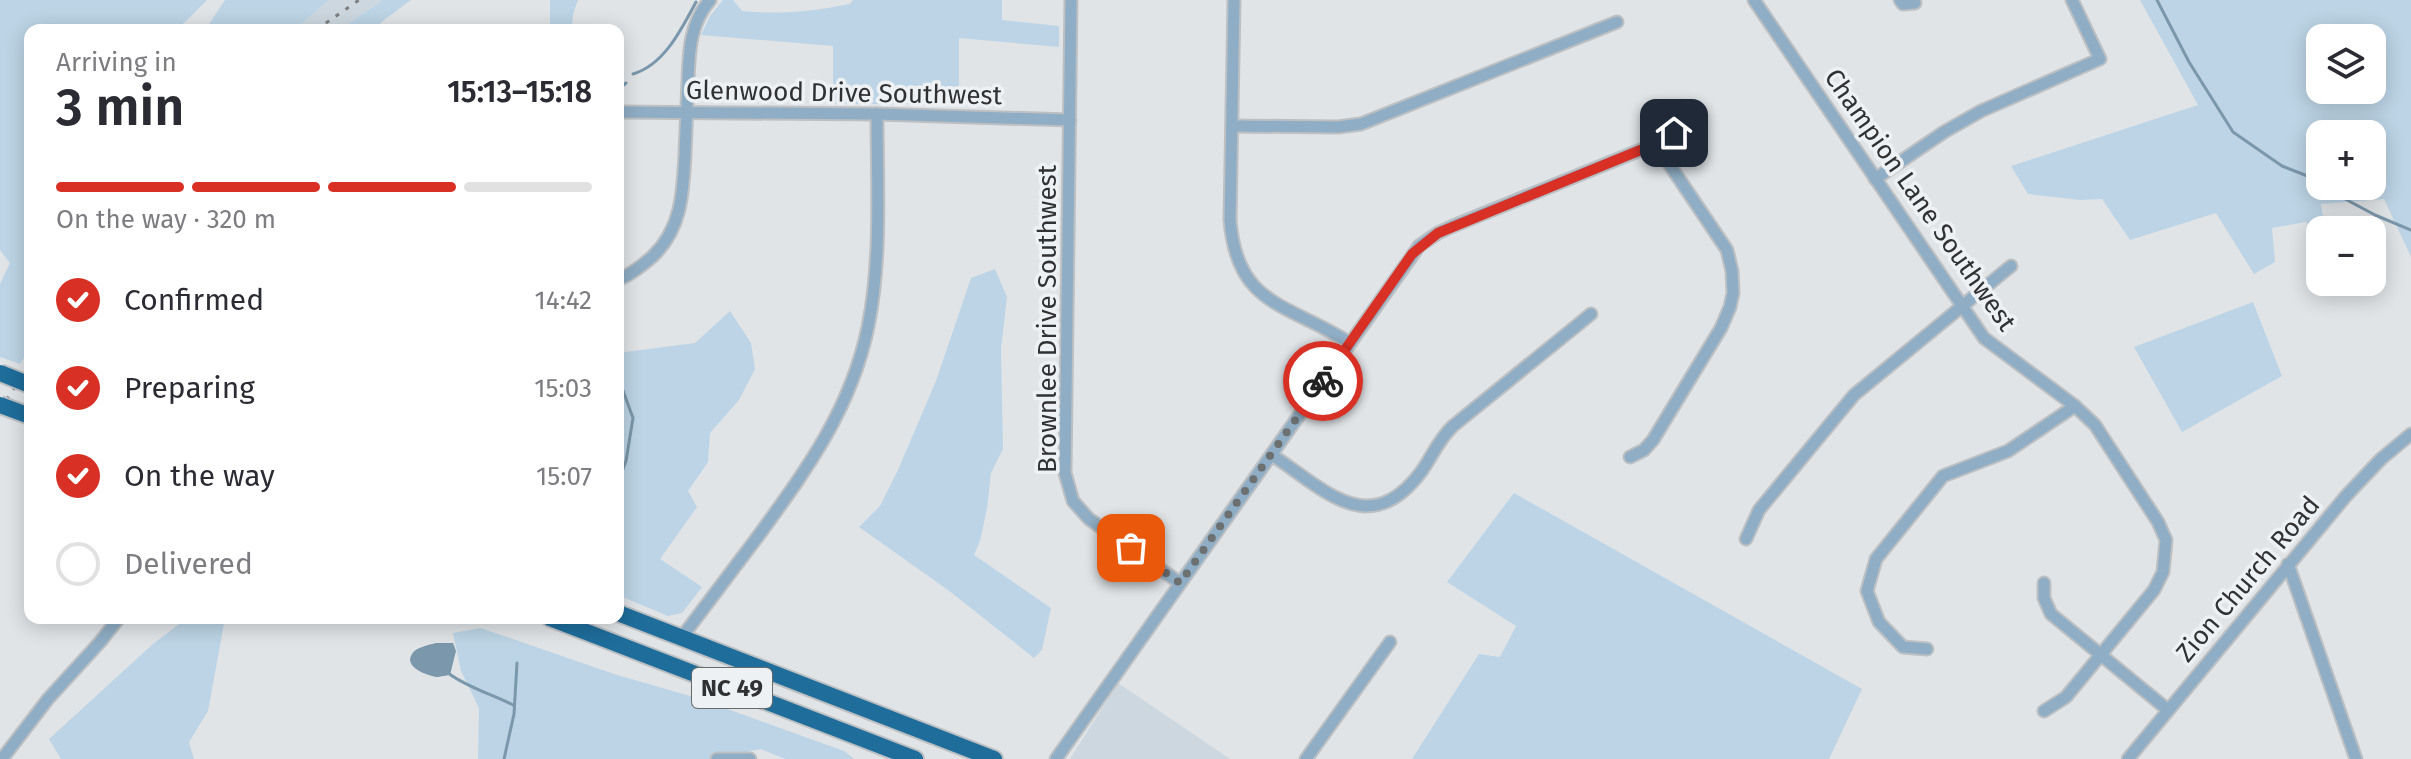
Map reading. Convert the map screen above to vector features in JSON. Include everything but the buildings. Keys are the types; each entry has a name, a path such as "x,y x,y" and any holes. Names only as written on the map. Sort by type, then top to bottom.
{"highway":[{"path":"0,373 24,383"},
{"path":"0,405 24,414"},
{"name":"NC 49","path":"624,615 994,759"},
{"name":"NC 49","path":"566,624 915,759"}],"street":[{"path":"624,277 641,267 661,248 675,226 683,189 689,54 696,20 710,0"},
{"name":"Brownlee Drive Southwest","path":"1071,0 1065,473 1068,488 1079,510 1180,583"},
{"path":"1234,0 1230,220 1239,265 1265,297 1350,343"},
{"name":"Champion Lane Southwest","path":"1754,0 1984,338 2075,406 2095,425 2158,522 2166,540 2163,572 2154,590 2066,697 2044,711"},
{"path":"1900,0 1903,4 1915,3"},
{"path":"1875,179 1981,111 2100,59 2072,0"},
{"path":"1232,126 1338,127 1361,124 1617,22"},
{"name":"Glenwood Drive Southwest","path":"624,112 877,114 1070,120"},
{"path":"682,637 822,446 848,391 863,344 873,291 878,179 877,114"},
{"path":"1056,759 1412,254 1438,233 1655,143 1693,123"},
{"path":"1630,457 1644,450 1653,440 1721,328 1733,293 1727,250 1655,143"},
{"path":"1746,539 1759,510 1854,395 2011,266"},
{"path":"1272,455 1343,502 1360,506 1386,502 1400,495 1422,471 1434,448 1453,426 1591,314"},
{"path":"1927,649 1903,647 1879,622 1867,591 1876,559 1943,476 2008,451 2075,406"},
{"name":"Zion Church Road","path":"2128,759 2366,473 2411,434"},
{"path":"2288,564 2356,759"},
{"path":"2044,583 2044,598 2051,614 2168,710"},
{"path":"2,759 48,699 114,624"},
{"path":"1306,759 1390,642"},
{"path":"717,759 750,759"}],"shaded area":[{"path":"0,0 207,0 183,24 24,24 24,358 20,364 0,357 0,284 10,263 0,250"},
{"path":"225,0 329,0 301,24 209,24"},
{"path":"329,0 383,0 348,24 301,24"},
{"path":"383,0 411,0 381,24 348,24"},
{"path":"550,0 578,0 572,24 550,24"},
{"path":"723,0 733,0 742,11 769,13 824,9 850,4 853,0 1002,0 1002,20 1059,26 1059,47 959,38 959,104 833,104 833,46 701,35 710,16"},
{"path":"2140,0 2411,0 2411,257 2384,200 2386,120 2306,120 2306,200 2371,200 2321,204 2323,216 2306,216 2306,222 2272,228 2275,262 2254,274 2216,213 2130,240 2102,199 2080,200 2028,194 2011,166 2198,105"},
{"path":"995,269 1007,297 1001,348 1003,449 991,473 987,508 974,555 1051,608 1042,650 1034,658 948,590 859,527 880,506 898,470 936,381 971,278"},
{"path":"2253,302 2282,376 2182,432 2134,347"},
{"path":"730,311 751,343 755,369 739,400 710,433 708,462 688,491 697,507 660,559 702,587 682,613 668,616 624,598 624,352 695,343"},
{"path":"1514,493 1862,689 1829,759 1412,759 1479,654 1500,657 1516,626 1447,582"},
{"path":"179,624 224,624 208,711 189,742 194,759 61,759 49,739"},
{"path":"481,628 614,674 697,698 844,751 854,759 785,759 761,749 709,759 478,759 479,708 461,671 453,633"},
{"path":"436,643 453,643 456,651 450,675 428,675 411,663 414,652"},
{"path":"1118,683 1230,759 1070,759"}],"waterway":[{"path":"2157,0 2189,62 2233,132 2282,166 2306,175"},
{"path":"633,74 663,55 696,2"},
{"path":"2347,200 2411,230"},
{"path":"624,393 633,418 624,466"},
{"path":"504,759 514,714 517,663"},
{"path":"448,673 513,705"}],"railway":[{"path":"325,24 359,0"},
{"path":"0,410 24,373"}],"way so far":[{"path":"1131,548 1180,583 1323,381"}],"route":[{"path":"1323,381 1419,246 1453,226 1643,149 1674,133"}]}
